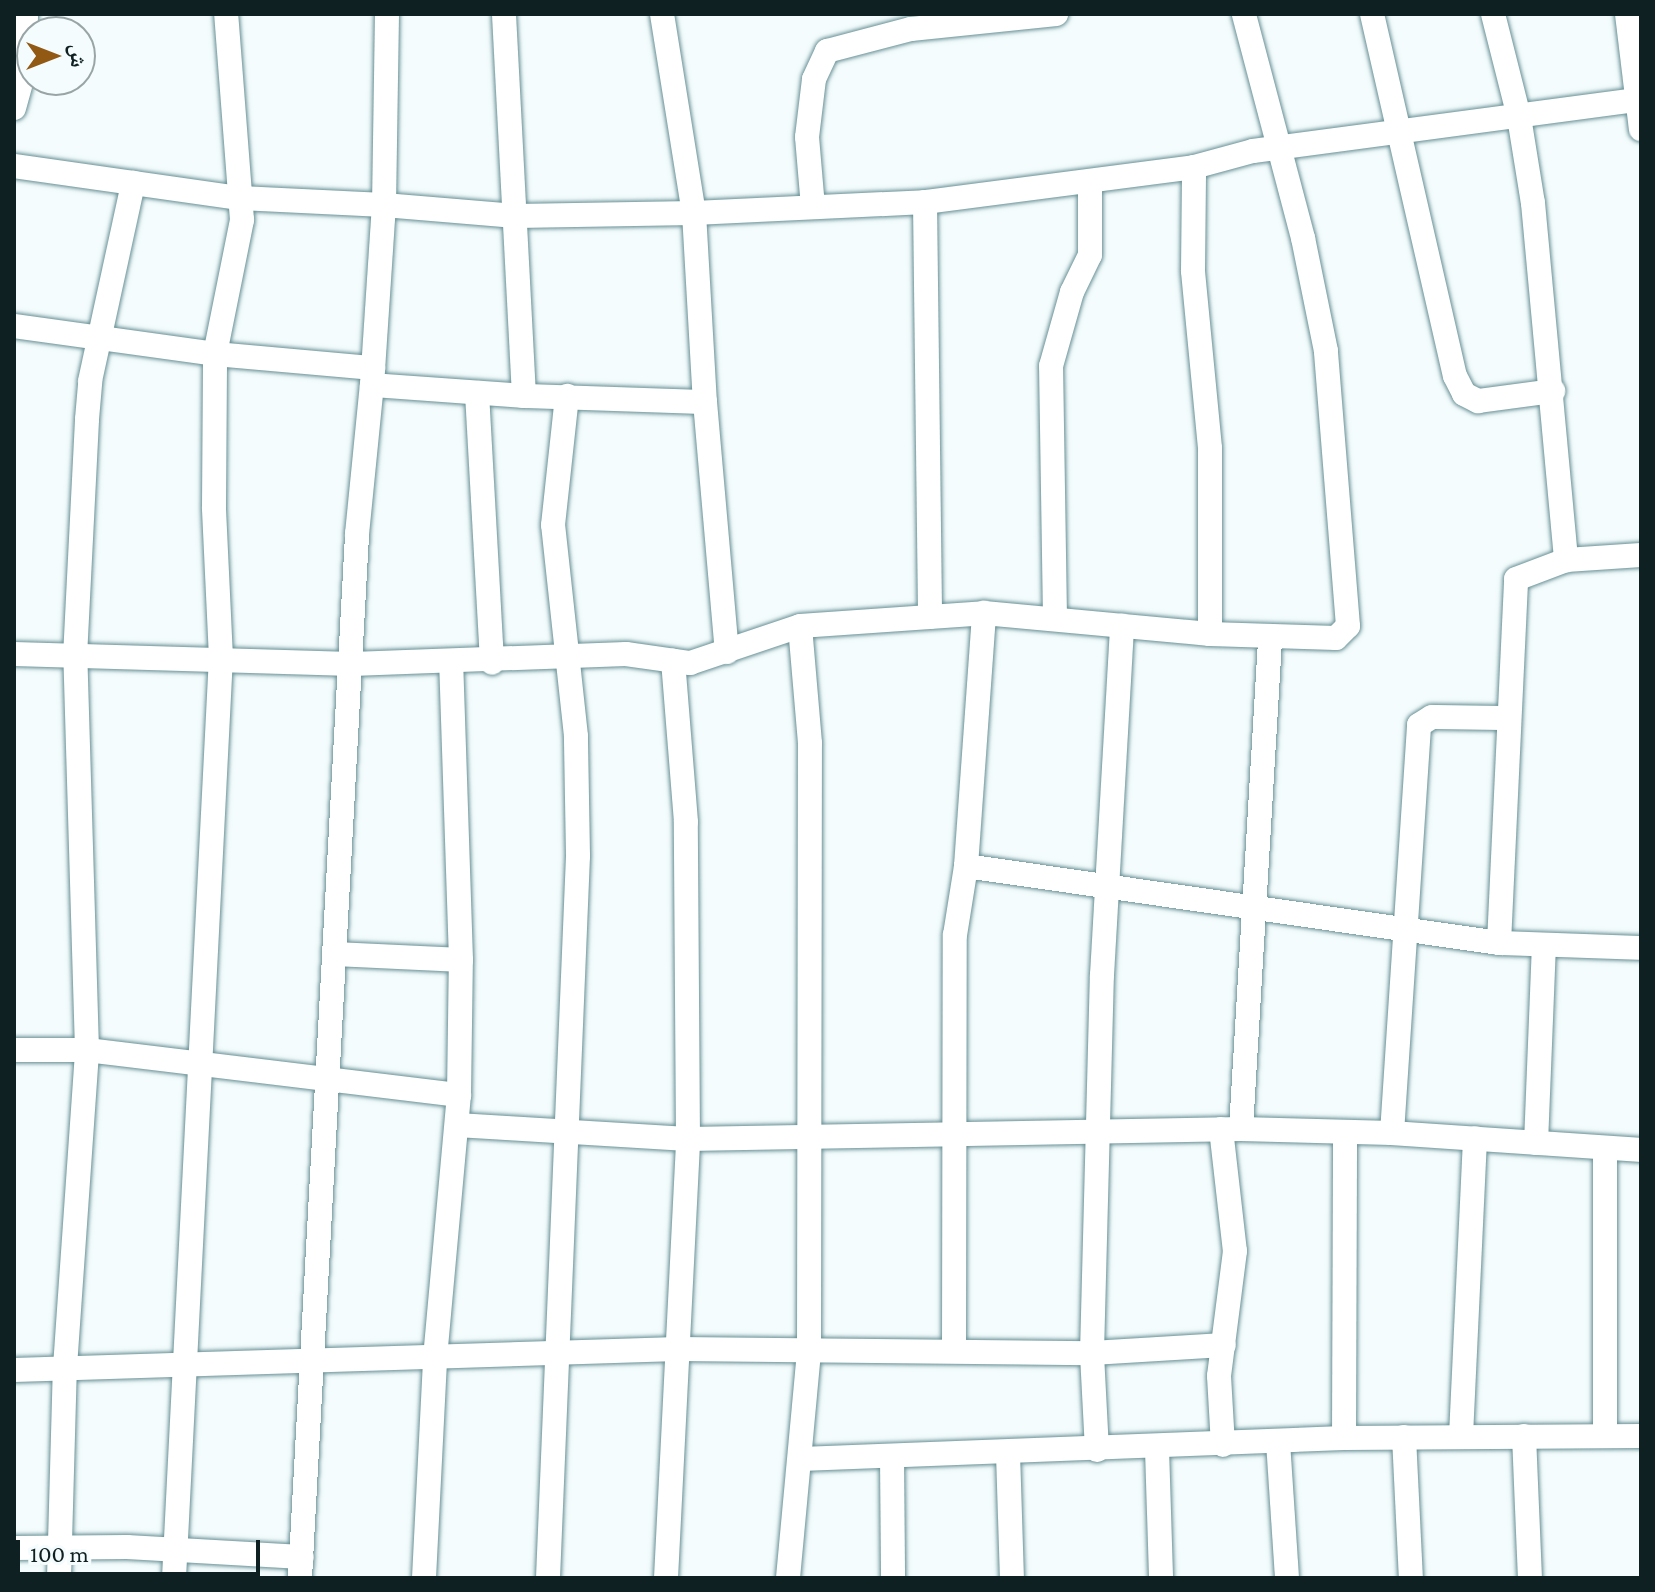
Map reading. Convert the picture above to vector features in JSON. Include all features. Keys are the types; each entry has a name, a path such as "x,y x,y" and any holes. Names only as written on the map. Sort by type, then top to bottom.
{"street":[{"path":"14,108 25,68 26,14"},
{"path":"174,1578 221,658 214,507 215,354 238,241 240,198 226,14"},
{"path":"14,1548 176,1549 301,1567 330,1080 357,534 373,376 384,205 387,14"},
{"path":"504,14 524,396"},
{"path":"662,14 694,213 705,402 727,652"},
{"path":"813,207 807,137 819,62 827,51 910,22 1056,14"},
{"path":"14,654 352,664 492,663 626,654 690,663 800,626 984,613 1210,634 1336,638 1348,626 1326,351 1244,14"},
{"path":"1372,14 1402,131 1455,376 1464,394 1478,401 1553,391"},
{"path":"1493,14 1519,117 1553,391 1566,560"},
{"path":"1627,14 1641,129"},
{"path":"14,166 240,198 516,216 694,213 925,202 1194,167 1279,148 1639,100"},
{"path":"1194,167 1193,271 1210,448 1210,634"},
{"path":"1055,618 1051,366 1072,292 1090,255 1090,181"},
{"path":"59,1578 65,1367 87,1050 86,869 75,657 90,381 133,183"},
{"path":"925,202 930,617"},
{"path":"14,326 477,393 705,402"},
{"path":"477,393 492,663"},
{"path":"548,1578 563,1131 578,856 579,774 570,659 553,525 567,396"},
{"path":"1499,943 1506,718 1516,579 1566,560 1641,555"},
{"path":"954,1350 955,935 966,866 984,613"},
{"path":"788,1578 809,1350 810,743 800,626"},
{"path":"1097,1450 1092,1353 1098,1131 1107,887 1122,626"},
{"path":"1223,1445 1219,1376 1235,1251 1231,1129 1257,904 1270,638"},
{"path":"666,1578 688,1139 686,822 673,661"},
{"path":"424,1578 435,1358 459,1095 461,960 451,663"},
{"path":"1392,1133 1419,725 1432,717 1506,718"},
{"path":"966,866 1107,887 1257,904 1407,931 1499,943 1544,947 1641,948"},
{"path":"1536,1143 1544,947"},
{"path":"336,954 461,960"},
{"path":"14,1050 87,1050 459,1095"},
{"path":"457,1125 688,1139 1231,1129 1392,1133 1641,1150"},
{"path":"1344,1438 1345,1132"},
{"path":"1461,1436 1475,1138"},
{"path":"1605,1148 1605,1435"},
{"path":"14,1370 312,1360 556,1357 678,1349 1092,1353 1224,1345"},
{"path":"1524,1436 1530,1578"},
{"path":"801,1459 1157,1449 1344,1438 1641,1436"},
{"path":"1404,1437 1411,1578"},
{"path":"1278,1442 1287,1578"},
{"path":"1157,1449 1161,1578"},
{"path":"1008,1453 1012,1578"},
{"path":"892,1457 893,1578"}]}
